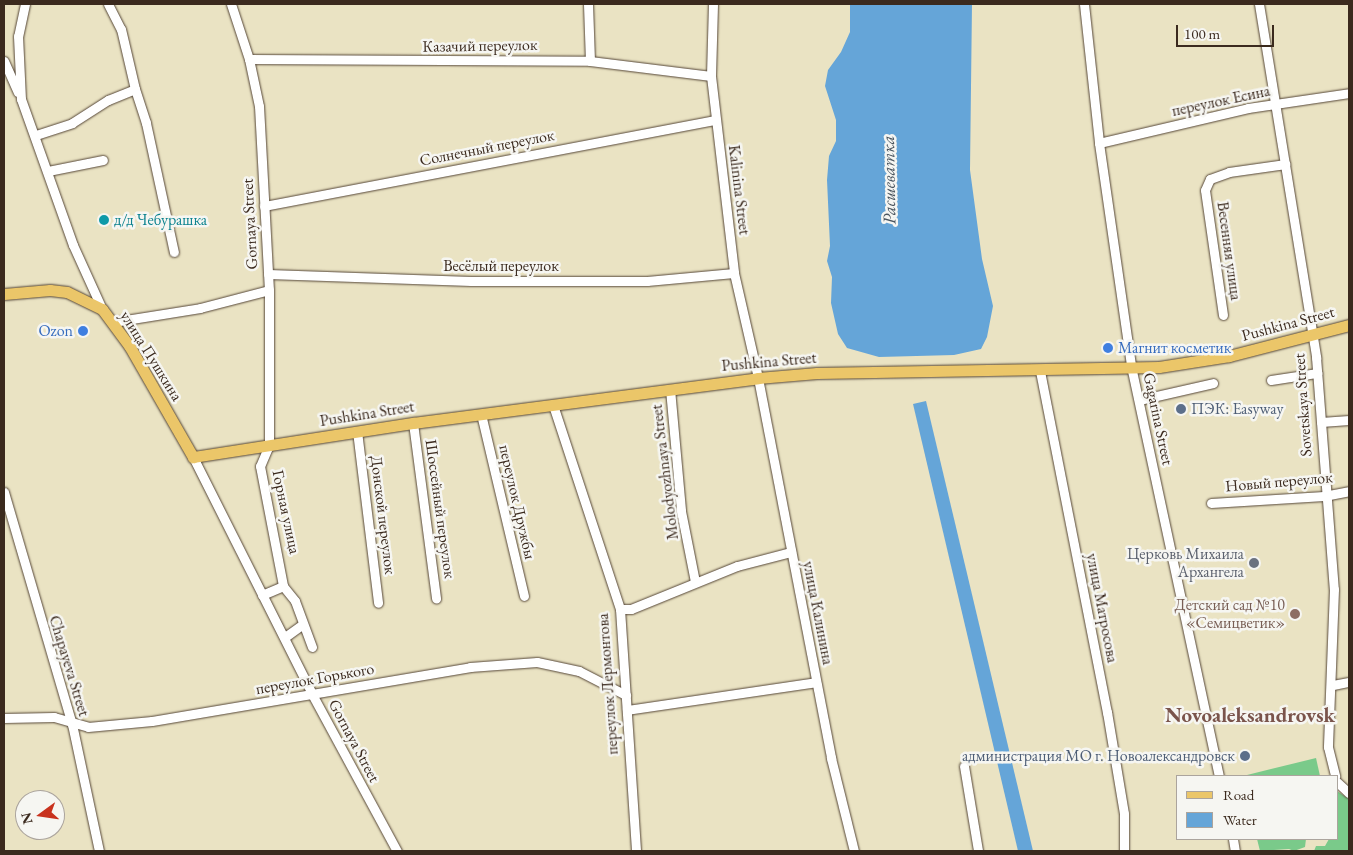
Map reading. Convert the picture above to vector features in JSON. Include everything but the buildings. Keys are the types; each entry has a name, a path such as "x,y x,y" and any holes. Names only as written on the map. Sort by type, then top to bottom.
{"main road":[{"name":"улица Пушкина","path":"4,294 50,290 67,292 102,309 113,322 193,457"},
{"name":"Pushkina Street","path":"193,457 413,423 758,378 817,373 1040,371 1131,366 1159,367 1229,356 1349,324"}],"street":[{"path":"21,99 18,36 25,4"},
{"path":"108,4 121,29 135,89 146,123 174,252"},
{"name":"Gornaya Street","path":"231,4 248,59 258,106 269,290 269,445"},
{"path":"588,4 590,61"},
{"name":"Kalinina Street","path":"713,4 711,76 715,120 734,273 758,378"},
{"name":"Gagarina Street","path":"1084,4 1100,143 1131,366 1219,775"},
{"name":"Sovetskaya Street","path":"1259,4 1313,334 1317,373 1324,496 1334,589 1333,685 1328,747 1334,775"},
{"name":"Казачий переулок","path":"248,59 590,61 711,76"},
{"path":"4,61 36,136 73,245 102,309"},
{"path":"36,136 72,123 108,100 135,89"},
{"name":"переулок Есина","path":"1100,143 1274,104 1349,93"},
{"name":"Солнечный переулок","path":"264,206 715,120"},
{"path":"48,170 104,160"},
{"name":"Весенняя улица","path":"1222,315 1205,190 1210,179 1229,172 1285,164"},
{"name":"Весёлый переулок","path":"268,274 471,281 604,281 734,273"},
{"path":"113,322 200,308 269,290"},
{"name":"улица Матросова","path":"1040,371 1119,776 1124,851"},
{"path":"1271,380 1317,373"},
{"name":"улица Калинина","path":"758,378 816,682 854,851"},
{"path":"1139,400 1213,383"},
{"name":"Molodyozhnaya Street","path":"670,389 681,511 695,582"},
{"name":"переулок Лермонтова","path":"553,405 620,610 636,851"},
{"name":"переулок Дружбы","path":"481,414 524,596"},
{"path":"1321,422 1349,420"},
{"name":"Шоссейный переулок","path":"413,423 436,598"},
{"name":"Донской переулок","path":"357,431 378,603"},
{"name":"Горная улица","path":"269,445 260,466 283,586 295,601 312,647"},
{"name":"Gornaya Street","path":"193,457 312,694 397,851"},
{"name":"Новый переулок","path":"1211,503 1324,496 1349,491"},
{"name":"Chapayeva Street","path":"4,492 72,724 99,851"},
{"path":"620,610 631,609 737,566 791,552"},
{"path":"262,595 283,586"},
{"path":"285,637 303,624"},
{"name":"переулок Горького","path":"4,718 54,717 72,724 88,726 152,721 470,667 537,662 579,670 626,695"},
{"path":"626,710 816,682"},
{"path":"1333,685 1349,682"},
{"path":"964,766 978,851"},
{"path":"1338,783 1349,793"}],"green space":[{"path":"1316,758 1320,775 1247,775"},
{"path":"1338,792 1349,799 1349,851 1314,851 1316,846 1325,846 1328,840 1338,840"},
{"path":"1257,840 1306,840 1305,847 1294,851 1289,849 1260,851"}],"water":[{"name":"Расшеватка","path":"850,4 972,4 970,170 982,259 993,306 987,337 981,349 954,355 879,357 847,348 838,334 831,303 832,277 827,261 830,246 827,180 829,156 836,141 836,120 825,86 828,70 841,52 850,32"},
{"path":"926,401 1033,851 1018,851 913,404"}],"place":[{"name":"д/д Чебурашка","path":"104,220"},
{"name":"Ozon","path":"83,331"},
{"name":"Магнит косметик","path":"1108,348"},
{"name":"ПЭК: Easyway","path":"1181,409"},
{"name":"Церковь Михаила Архангела","path":"1254,563"},
{"name":"Детский сад №10 «Семицветик»","path":"1295,614"},
{"name":"администрация МО г. Новоалександровск","path":"1245,756"}],"district":[{"name":"Novoaleksandrovsk","path":"1250,715"}]}
